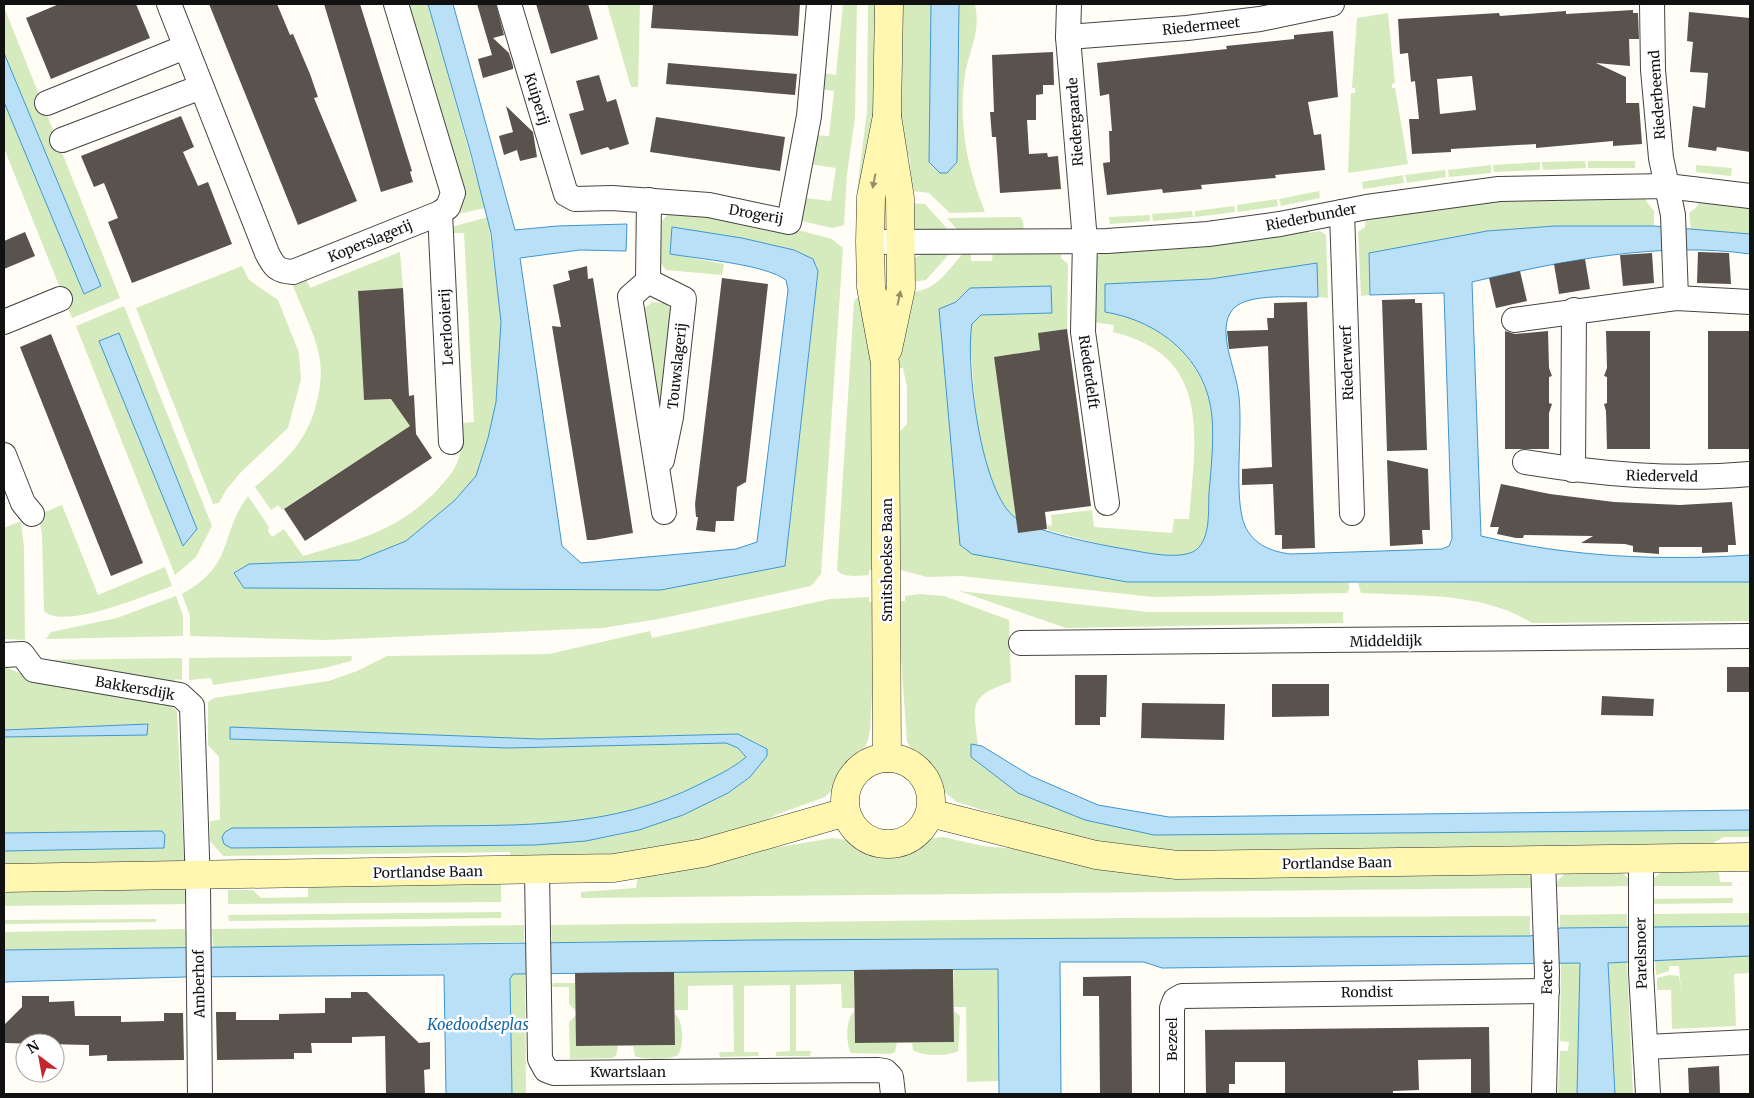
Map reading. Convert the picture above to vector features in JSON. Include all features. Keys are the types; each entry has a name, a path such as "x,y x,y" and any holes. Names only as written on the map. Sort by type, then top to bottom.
{"street":[{"name":"Koperslagerij","path":"169,4 275,268 281,271 293,272 440,213"},
{"path":"396,4 453,193 448,207 440,213"},
{"name":"Kuiperij","path":"509,4 566,194"},
{"name":"Drogerij","path":"566,194 575,199 612,198 709,205 789,222 809,116 820,4"},
{"name":"Smitshoekse Baan","path":"886,363 901,288 900,198 887,116 889,4"},
{"name":"Riedergaarde","path":"1069,4 1068,37 1085,241"},
{"name":"Riedermeet","path":"1068,37 1187,28 1242,21 1332,4"},
{"name":"Riederbeemd","path":"1652,4 1653,70 1661,158 1667,186"},
{"path":"47,103 185,47"},
{"path":"62,140 201,87"},
{"name":"Smitshoekse Baan","path":"887,116 871,197 870,242 871,287 886,363 887,758"},
{"path":"1667,186 1673,216 1676,298"},
{"name":"Riederbunder","path":"870,242 1085,241 1208,234 1425,198 1499,190 1667,186 1750,196"},
{"path":"648,281 649,200"},
{"name":"Riederwerf","path":"1342,212 1352,513"},
{"name":"Leerlooierij","path":"440,213 451,442"},
{"name":"Riederdelft","path":"1085,241 1083,332 1107,503"},
{"name":"Touwslagerij","path":"659,471 671,417 684,299 648,281 630,297 664,512"},
{"path":"4,322 60,298"},
{"path":"1514,320 1574,310 1676,298 1750,302"},
{"path":"1573,470 1574,310"},
{"path":"4,455 24,503 32,514"},
{"name":"Riederveld","path":"1525,462 1620,475 1677,478 1750,474"},
{"name":"Middeldijk","path":"1021,643 1750,636"},
{"name":"Bakkersdijk","path":"4,654 22,654 34,670 180,694 192,706 198,874"},
{"path":"887,758 904,761 919,771 925,778 931,795 930,813 926,822 914,836 897,844 869,840 861,835 849,821 846,812 845,793 853,775 868,762 887,758"},
{"name":"Portlandse Baan","path":"4,878 537,871 614,868 668,861 720,849 846,812"},
{"name":"Portlandse Baan","path":"930,813 1096,855 1178,865 1750,857"},
{"name":"Parelsnoer","path":"1641,858 1641,972 1648,1094"},
{"name":"Facet","path":"1543,861 1547,982 1544,1094"},
{"name":"Kwartslaan","path":"537,871 540,1059 544,1068 551,1072 878,1070 885,1072 891,1077 893,1094"},
{"name":"Amberhof","path":"198,874 200,1094"},
{"name":"Rondist","path":"1188,994 1547,982"},
{"name":"Bezeel","path":"1172,1094 1172,1008 1175,1000 1188,994"},
{"path":"1646,1047 1750,1042"}],"green space":[{"path":"407,4 428,4 485,208 458,214 454,212"},
{"path":"607,4 640,4 638,87 631,87"},
{"path":"843,4 857,4 855,117 847,174 844,225 833,228 801,221 805,198 831,201 836,168 809,164 814,135 829,136 834,91 820,89 822,73 836,75"},
{"path":"868,4 878,4 877,131 865,190 857,191 867,111"},
{"path":"902,4 931,4 929,162 957,162 959,4 975,4 977,23 965,74 963,110 969,161 985,212 950,213 929,193 914,191 911,182 910,160 901,135"},
{"path":"4,7 120,298 72,318 4,148 4,102 84,294 101,286 4,53"},
{"path":"1388,13 1395,83 1392,84 1392,88 1395,88 1408,164 1348,173 1351,93 1355,93 1355,88 1352,88 1357,18"},
{"path":"1585,161 1586,168 1543,170 1542,162"},
{"path":"1588,161 1635,161 1635,168 1588,168"},
{"path":"1540,162 1540,170 1494,172 1493,165"},
{"path":"1491,165 1491,173 1449,177 1448,170"},
{"path":"1696,165 1732,168 1731,176 1696,172"},
{"path":"1445,170 1446,177 1407,183 1405,175"},
{"path":"1403,175 1404,183 1363,189 1362,182"},
{"path":"1319,191 1320,198 1281,206 1279,199"},
{"path":"1646,194 1646,201 1654,211 1654,226 1555,226 1487,231 1369,253 1370,295 1361,296 1358,232 1365,227 1366,215 1498,198"},
{"path":"1698,198 1750,203 1750,234 1691,229 1689,213 1698,206"},
{"path":"1277,199 1278,206 1238,212 1237,205"},
{"path":"907,203 925,204 949,231 929,234 907,225"},
{"path":"1234,206 1235,212 1195,217 1195,211"},
{"path":"681,208 775,224 832,239 843,248 821,574 811,586 659,619 602,628 324,640 190,636 190,616 182,594 199,583 219,561 233,524 248,496 269,527 268,531 272,537 284,529 303,556 359,539 392,524 408,515 423,503 452,473 460,454 459,423 474,422 464,233 448,233 448,228 488,217 501,322 500,361 496,402 488,438 476,476 454,501 406,541 359,560 249,564 244,588 661,590 785,566 818,271 816,264 794,250 742,238 673,228 670,254 724,264 722,275 666,270 659,261 662,221 668,214 680,216"},
{"path":"1192,211 1193,217 1153,221 1152,214"},
{"path":"1150,215 1150,221 1110,224 1109,217"},
{"path":"1020,217 1023,221 1024,233 960,233 947,218"},
{"path":"1308,227 1309,233 1320,231 1326,235 1328,298 1318,297 1317,264 1210,279 1105,284 1121,315 1134,319 1157,331 1168,338 1187,356 1207,393 1213,423 1213,454 1207,528 1205,537 1199,546 1190,553 1161,555 1120,548 1048,530 1047,525 1052,526 1051,515 1092,510 1094,527 1172,533 1174,519 1189,519 1194,460 1194,431 1191,405 1183,381 1168,360 1146,344 1113,332 1114,325 1092,322 1095,258 1104,251"},
{"path":"1061,250 1061,258 1068,264 1067,329 1040,350 994,357 1016,518 996,493 983,455 974,395 970,346 971,326 981,315 1051,313 1050,286 970,288 956,302 960,545 1349,583 1347,593 1153,597 961,576 927,577 897,569 896,435 907,424 907,387 903,368 896,368 907,292 926,289 933,285 965,251 971,251 971,261 992,261 993,251"},
{"path":"929,251 950,253 926,280 907,283 908,261"},
{"path":"400,252 403,288 359,291 364,400 391,399 410,426 282,510 278,505 271,510 255,487 287,458 303,437 314,412 320,381 321,366 317,346 293,286 295,281 304,275 310,288"},
{"path":"242,266 249,280 278,300 299,353 301,379 288,428 242,471 226,490 219,503 213,504 136,308"},
{"path":"856,298 862,300 873,331 877,570 869,570 869,575 852,576 844,575 837,570 854,302"},
{"path":"653,302 664,303 673,311 664,409 659,411 642,314 644,308"},
{"path":"124,306 212,526 196,557 175,575 76,326"},
{"path":"62,505 98,595 165,567 172,586 126,603 87,614 69,617 54,616 44,611 42,533 38,515"},
{"path":"21,521 24,548 25,640 4,639 4,528"},
{"path":"1750,582 1750,621 1532,623 1513,613 1471,601 1427,596 1361,593 1358,583"},
{"path":"959,591 1148,612 1343,612 1343,623 1066,628"},
{"path":"920,594 944,596 1009,620 1011,682 987,692 976,704 975,720 978,745 971,745 1085,820 1750,830 1750,837 1724,837 1706,847 1163,853 1072,838 957,802 943,791 907,742 897,601 905,601 905,596"},
{"path":"176,596 183,616 183,636 46,639 51,632 117,618"},
{"path":"869,597 869,602 877,602 868,740 863,751 825,797 778,814 756,825 657,852 511,861 510,852 223,856 210,841 210,821 220,820 219,757 208,745 208,702 214,698 329,681 357,671 387,656 549,654 650,631 652,638 830,599","holes":["230,733 539,739 738,734 761,745 750,777 728,793 683,815 639,830 604,838 535,845 231,848 224,844 521,826 599,817 636,809 673,797 710,780 746,758 738,748 726,743 509,748 230,739"]},
{"path":"352,656 351,661 324,668 213,685 211,678 189,680 189,658"},
{"path":"182,658 182,680 175,679 174,686 43,660"},
{"path":"4,666 30,678 170,704 177,712 184,860 162,864 4,868 4,851 163,848 165,835 162,831 4,833 4,737 147,735 148,724 4,730"},
{"path":"943,837 983,846 1026,850 1526,872 1533,881 1535,888 581,898 581,892 636,888 638,876 756,851 833,838 847,840 867,852 887,856 906,852 925,839"},
{"path":"1714,869 1719,873 1720,882 1732,882 1732,886 1652,886 1654,878 1663,871"},
{"path":"1620,871 1629,879 1630,886 1556,887 1558,880 1566,873"},
{"path":"501,881 501,902 228,904 228,890 253,890 261,898 308,897 308,889 315,883"},
{"path":"4,887 182,887 188,895 189,904 4,906"},
{"path":"1733,898 1733,903 1649,904 1649,899"},
{"path":"501,912 501,918 229,921 228,915"},
{"path":"1750,913 1750,926 1654,929 1654,914"},
{"path":"1627,914 1627,927 1560,928 1560,915"},
{"path":"1530,916 1530,936 552,942 551,925 1122,918"},
{"path":"156,919 156,922 4,924 4,920"},
{"path":"524,925 524,942 213,948 212,929"},
{"path":"185,929 185,948 4,950 4,932"},
{"path":"1750,956 1750,973 1734,974 1736,1026 1672,1029 1671,990 1657,990 1657,978 1669,975 1679,976 1681,990 1679,966 1669,966 1669,971 1656,975 1655,961"},
{"path":"1627,962 1633,1094 1615,1094 1608,963"},
{"path":"1561,963 1581,963 1577,1094 1558,1094 1560,1051 1568,1051 1569,1042 1560,1041"},
{"path":"998,969 999,1081 967,1082 966,1007 954,1007 954,970"},
{"path":"854,971 854,1008 842,1008 841,984 796,985 796,1051 811,1051 810,1056 776,1056 776,1052 790,1051 790,985 744,986 744,1052 758,1052 759,1056 720,1057 719,1052 734,1052 733,985 688,986 688,1010 675,1010 674,972"},
{"path":"513,974 525,974 526,1094 512,1094 510,979"},
{"path":"553,983 575,983 576,1011 569,1004 569,987 552,987"},
{"path":"954,1011 960,1016 958,1051 936,1055 923,1054 913,1050 912,1043 954,1042"},
{"path":"854,1012 855,1043 897,1043 895,1052 891,1054 851,1053 847,1032 849,1020"},
{"path":"675,1014 680,1022 682,1034 678,1055 656,1059 635,1056 633,1046 675,1045"},
{"path":"576,1015 576,1046 618,1046 616,1056 612,1058 570,1059 569,1022"}],"water":[{"path":"428,4 453,4 515,230 557,226 627,224 626,251 580,250 520,258 562,546 581,563 736,549 757,542 788,290 786,280 776,274 747,266 670,254 672,227 742,238 794,250 813,259 818,271 785,566 661,590 244,588 234,573 249,564 359,560 406,541 454,501 476,476 488,438 496,402 501,322 491,233 471,154"},
{"path":"931,4 959,4 957,162 947,173 940,173 929,162"},
{"path":"4,53 101,286 84,294 4,102"},
{"path":"1555,226 1654,226 1750,234 1750,254 1681,250 1610,255 1575,260 1472,282 1481,536 1548,549 1615,556 1682,558 1750,555 1750,582 1127,582 972,554 960,545 939,309 956,302 970,288 1051,286 1052,313 981,315 972,324 970,343 974,397 978,427 993,484 1004,505 1016,518 1038,528 1114,547 1161,555 1181,555 1196,550 1201,545 1206,531 1213,436 1208,396 1201,377 1177,346 1162,334 1144,324 1105,312 1105,284 1210,279 1317,263 1318,297 1273,297 1250,300 1233,309 1228,318 1226,339 1239,397 1239,482 1241,514 1245,526 1258,543 1270,549 1291,554 1442,549 1449,546 1452,539 1444,293 1370,295 1369,253 1487,231"},
{"path":"119,333 197,529 183,546 99,341"},
{"path":"148,724 147,735 4,737 4,730"},
{"path":"230,727 539,739 738,734 767,749 767,756 750,777 728,793 683,815 639,830 586,841 535,845 231,848 224,844 222,837 225,832 232,828 532,824 600,817 667,799 718,775 746,757 738,748 726,743 509,748 230,739"},
{"path":"971,744 982,746 1031,776 1098,805 1169,817 1750,810 1750,830 1154,835 1085,820 1018,793 971,757"},
{"path":"162,831 165,835 164,848 4,851 4,833"},
{"name":"Koedoodseplas","path":"1750,926 1750,956 1608,963 1615,1094 1577,1094 1580,963 1162,968 1144,962 1060,962 1061,1094 999,1094 998,969 513,974 510,979 512,1094 446,1094 444,975 185,977 4,982 4,950 757,940 1530,936 1560,928"}],"building":[{"path":"59,4 136,4 150,38 51,79 26,18"},
{"path":"209,4 277,4 290,35 293,34 310,74 318,97 314,98 357,201 298,225"},
{"path":"324,4 360,4 412,171 410,172 413,182 381,192"},
{"path":"477,4 496,4 504,35 493,38 509,53 513,69 483,78 478,59 492,55"},
{"path":"536,4 588,4 598,39 551,54"},
{"path":"653,4 800,4 798,36 651,28"},
{"path":"1633,10 1633,13 1638,13 1639,39 1629,39 1630,66 1596,63 1626,77 1626,103 1639,103 1642,144 1613,146 1613,141 1536,148 1536,144 1451,149 1451,152 1412,154 1409,119 1419,119 1415,81 1411,82 1408,53 1400,54 1398,19 1499,13 1500,16 1566,11 1566,14","holes":["1472,76 1476,110 1440,114 1437,79"]},
{"path":"1689,12 1750,18 1750,152 1717,147 1716,151 1688,147 1693,106 1705,108 1708,73 1690,72 1693,42 1687,41"},
{"path":"1333,31 1338,97 1308,102 1314,135 1321,134 1325,170 1275,175 1276,178 1201,185 1202,189 1163,193 1162,189 1107,195 1103,163 1110,162 1109,131 1112,131 1109,94 1100,96 1097,63 1227,49 1226,46 1294,39 1294,35"},
{"path":"1053,52 1054,85 1043,85 1043,94 1036,95 1036,120 1027,120 1029,154 1047,153 1048,157 1058,156 1061,189 1000,193 996,137 992,137 990,112 994,112 992,55"},
{"path":"668,63 797,74 795,95 666,84"},
{"path":"599,75 607,102 616,99 629,144 610,150 608,147 581,155 569,114 584,110 576,81"},
{"path":"506,106 533,132 537,157 520,161 517,150 504,155 499,136 513,132"},
{"path":"181,116 194,147 183,152 198,186 208,182 232,244 132,283 108,222 118,218 104,183 94,187 81,156"},
{"path":"656,117 785,137 780,171 650,152"},
{"path":"25,232 35,256 4,269 4,241"},
{"path":"1698,252 1729,253 1731,284 1697,283"},
{"path":"1652,253 1654,283 1623,286 1620,255"},
{"path":"1585,259 1590,289 1559,294 1554,264"},
{"path":"587,266 588,279 593,278 633,533 594,540 587,540 552,326 561,327 553,285 570,280 568,271"},
{"path":"1520,271 1527,301 1496,308 1489,278"},
{"path":"722,278 768,284 746,482 737,487 734,521 716,521 715,532 696,530 698,517 696,517 695,504"},
{"path":"403,288 409,396 414,395 416,434 432,458 305,541 284,509 410,426 391,399 364,400 358,291"},
{"path":"1415,299 1415,303 1422,303 1427,450 1387,451 1382,300"},
{"path":"1307,302 1315,548 1282,549 1282,535 1275,535 1273,484 1242,485 1242,469 1272,467 1268,346 1229,349 1227,331 1268,330 1267,318 1274,318 1274,303"},
{"path":"1067,329 1091,506 1045,512 1047,529 1018,533 994,357 1040,350 1038,333"},
{"path":"1505,331 1515,334 1548,331 1549,368 1552,376 1549,377 1549,403 1552,404 1549,413 1549,449 1505,449"},
{"path":"1606,331 1650,331 1650,449 1607,449 1606,411 1604,404 1607,403 1607,377 1604,376 1607,368"},
{"path":"1708,331 1750,331 1750,449 1708,449"},
{"path":"51,334 143,563 111,576 20,347"},
{"path":"1387,460 1428,469 1430,530 1422,530 1423,544 1390,546"},
{"path":"1501,484 1550,494 1614,502 1680,505 1732,502 1736,545 1728,545 1728,552 1702,553 1702,547 1659,547 1659,554 1633,552 1633,546 1625,544 1581,543 1593,536 1524,535 1523,538 1516,538 1497,534 1499,527 1490,527"},
{"path":"1727,667 1750,667 1750,692 1727,692"},
{"path":"1075,675 1107,675 1106,717 1100,717 1100,725 1075,725"},
{"path":"1272,684 1329,684 1329,716 1272,717"},
{"path":"1602,696 1654,699 1653,716 1601,715"},
{"path":"1142,703 1225,704 1224,740 1141,738"},
{"path":"953,969 954,1042 855,1043 854,970"},
{"path":"674,972 675,1045 576,1046 575,973"},
{"path":"1131,976 1132,1094 1100,1094 1099,996 1083,996 1083,977"},
{"path":"351,992 367,992 419,1043 430,1042 430,1069 424,1070 425,1094 386,1094 385,1036 352,1037 352,1043 311,1043 312,1053 294,1053 294,1059 217,1060 216,1012 236,1012 236,1020 279,1020 279,1014 325,1013 325,998 351,998"},
{"path":"22,996 49,996 49,1002 74,1001 75,1016 121,1016 121,1022 164,1021 164,1013 183,1013 184,1060 107,1061 107,1055 89,1056 89,1045 65,1044 65,1033 15,1033 15,1043 4,1043 4,1025 22,1007"},
{"path":"1489,1027 1490,1094 1471,1094 1471,1059 1418,1060 1419,1090 1393,1091 1393,1094 1285,1094 1285,1062 1235,1062 1235,1084 1229,1084 1229,1094 1206,1094 1205,1030"},
{"path":"1719,1066 1720,1094 1689,1094 1688,1068"}]}
